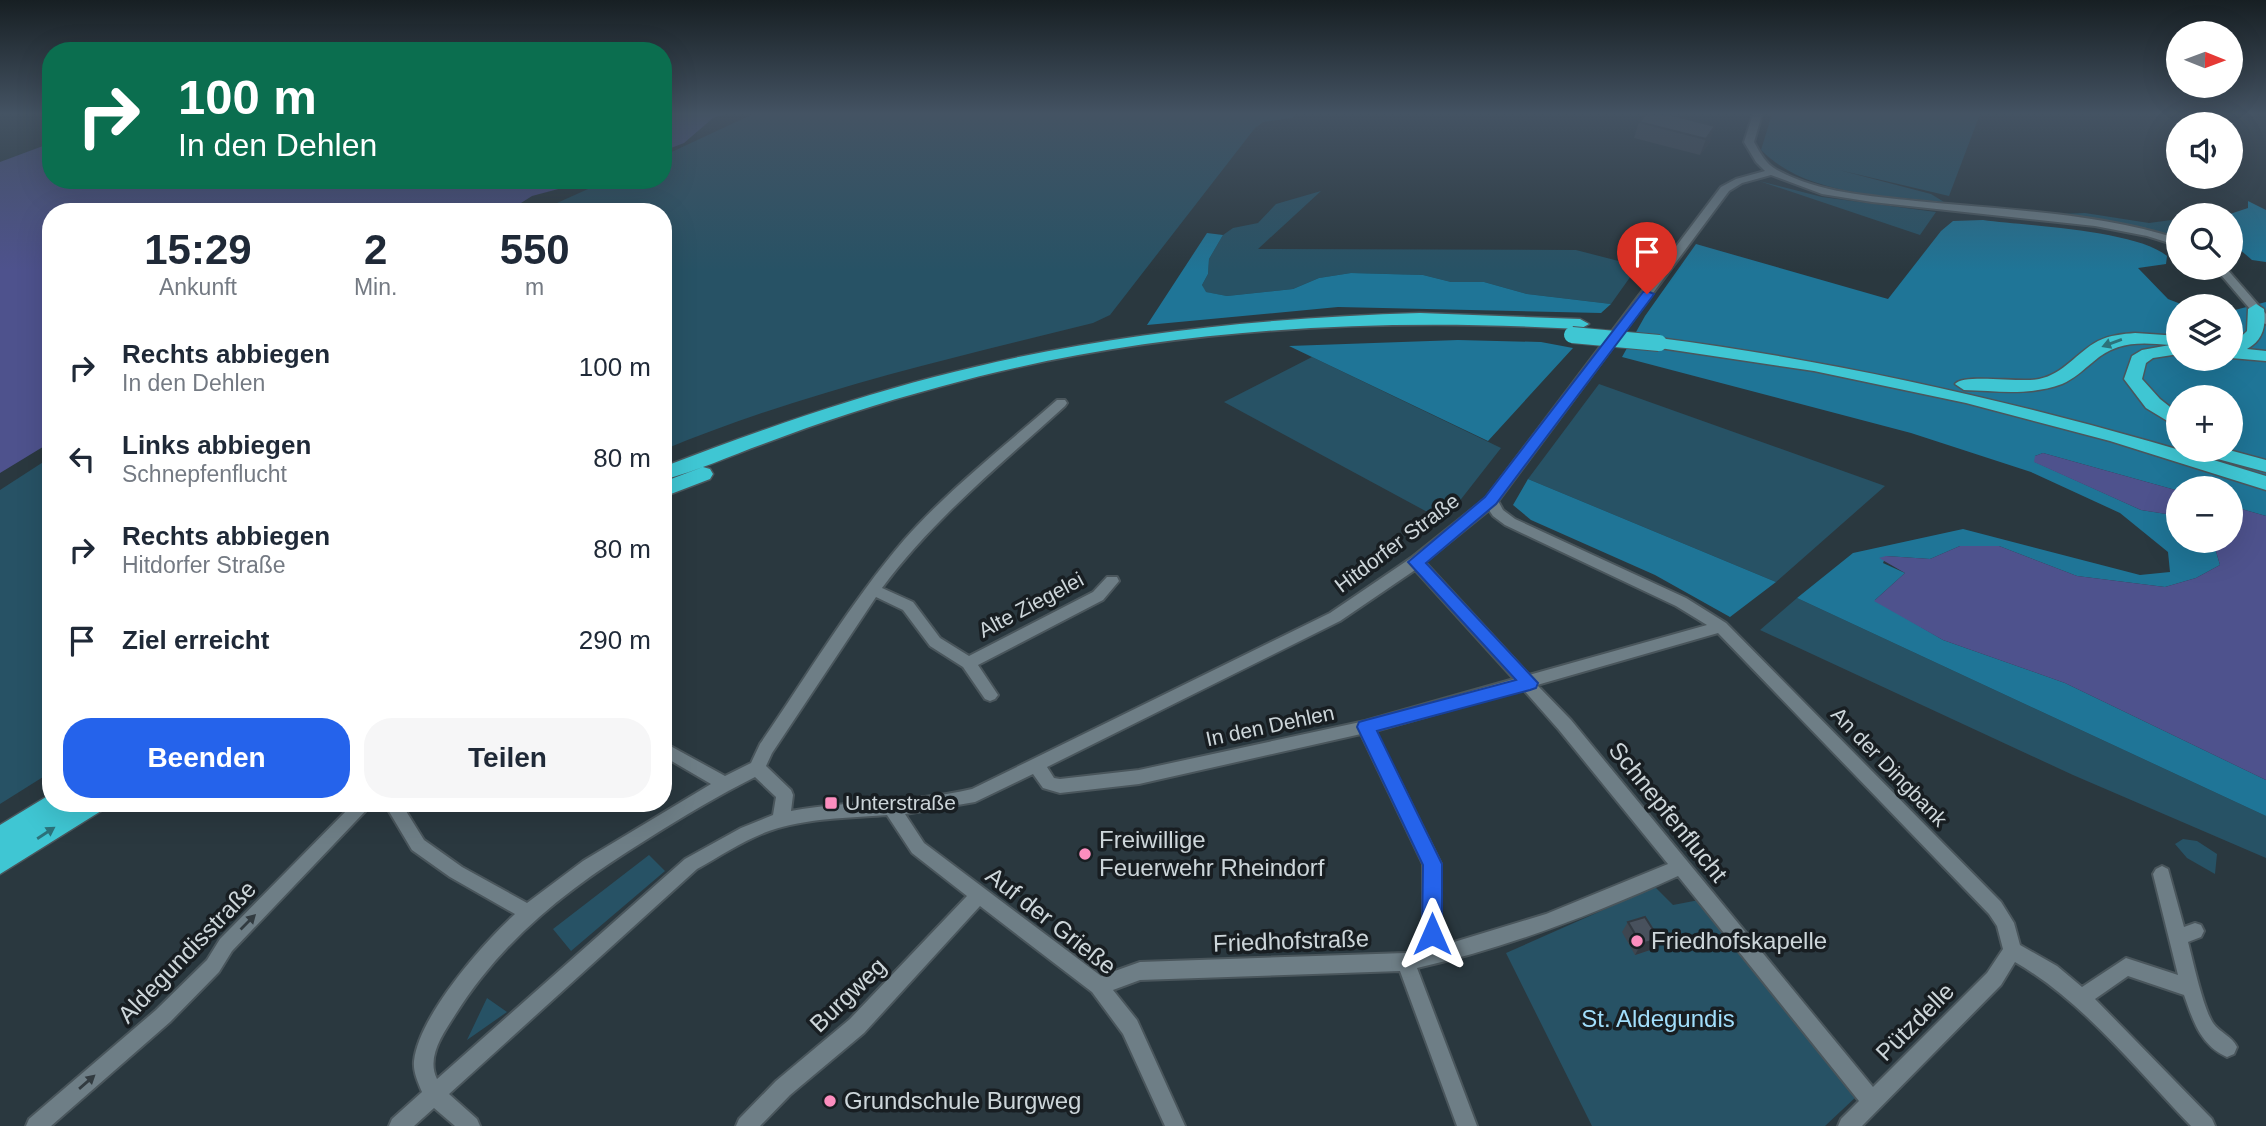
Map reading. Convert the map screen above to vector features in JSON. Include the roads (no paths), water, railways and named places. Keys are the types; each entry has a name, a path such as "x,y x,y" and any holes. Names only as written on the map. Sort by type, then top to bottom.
{"highway":[{"path":"2243,346 2253,338 2261,315"},
{"path":"672,471 807,420 880,397 993,368 1109,345 1232,329 1315,323 1474,319 1831,357 1964,384 2166,438"},
{"path":"672,487 834,425 968,387 1092,360 1228,342 1322,334 1576,330"},
{"path":"1662,337 1832,368 2000,404 2178,454 2266,483"},
{"path":"1964,384 2019,385 2055,381 2111,341 2136,337 2166,340"},
{"path":"2243,350 2266,348"},
{"path":"2166,351 2148,354 2138,360 2133,379 2151,402 2166,413"},
{"path":"2243,352 2266,359"},
{"path":"2243,450 2266,459"},
{"path":"2243,460 2266,466"},
{"path":"0,839 42,811"},
{"path":"0,863 78,812"}],"street":[{"path":"1766,167 1772,172 1822,191 1872,200 2095,223 2166,239"},
{"name":"Hitdorfer Straße","path":"781,821 813,815 947,803 975,795 1335,617 1416,562 1491,501 1725,189 1738,181 1772,172"},
{"path":"2230,280 2261,315"},
{"path":"470,1126 434,1093 424,1072 428,1043 465,979 527,912 567,881 724,784 757,768 766,749 874,590 910,543 1061,403"},
{"name":"An der Dingbank","path":"1491,501 1498,513 1510,522 1681,602 1721,628 1995,908 2007,930 2012,950"},
{"name":"Schnepfenflucht","path":"1416,562 1530,683 1872,1101"},
{"name":"Alte Ziegelei","path":"968,663 1098,596 1112,581"},
{"name":"Alte Ziegelei","path":"874,590 908,606 935,642 968,663 990,695"},
{"name":"In den Dehlen","path":"1036,765 1049,783 1060,786 1139,777 1366,727 1721,628"},
{"path":"1366,727 1433,864 1432,957"},
{"path":"672,753 724,784"},
{"path":"400,1126 691,864 739,836 781,821 785,795 757,768"},
{"name":"Auf der Grieße","path":"892,809 918,848 1099,986 1130,1027 1175,1126"},
{"name":"Aldegundisstraße","path":"36,1126 163,1016 213,966 226,945 356,812"},
{"path":"398,812 418,845 456,872 527,912"},
{"name":"Friedhofstraße","path":"1099,986 1140,971 1406,962 1432,957 1497,940 1583,909 1681,866"},
{"path":"2162,874 2187,934 2191,988 2207,1029 2227,1047"},
{"name":"Burgweg","path":"746,1126 783,1088 857,1026 979,895"},
{"path":"2012,950 2050,972 2081,998 2205,1126"},
{"name":"Pützdelle","path":"1848,1126 1994,979 2012,950"},
{"path":"1406,962 1467,1126"},
{"path":"2081,998 2126,967 2191,988"}],"place":[{"name":"Unterstraße","path":"831,803"},
{"name":"Freiwillige Feuerwehr Rheindorf","path":"1085,854"},
{"name":"Friedhofskapelle","path":"1637,941"},
{"name":"Grundschule Burgweg","path":"830,1101"}],"park label":[{"name":"St. Aldegundis","path":"1658,1019"}]}
